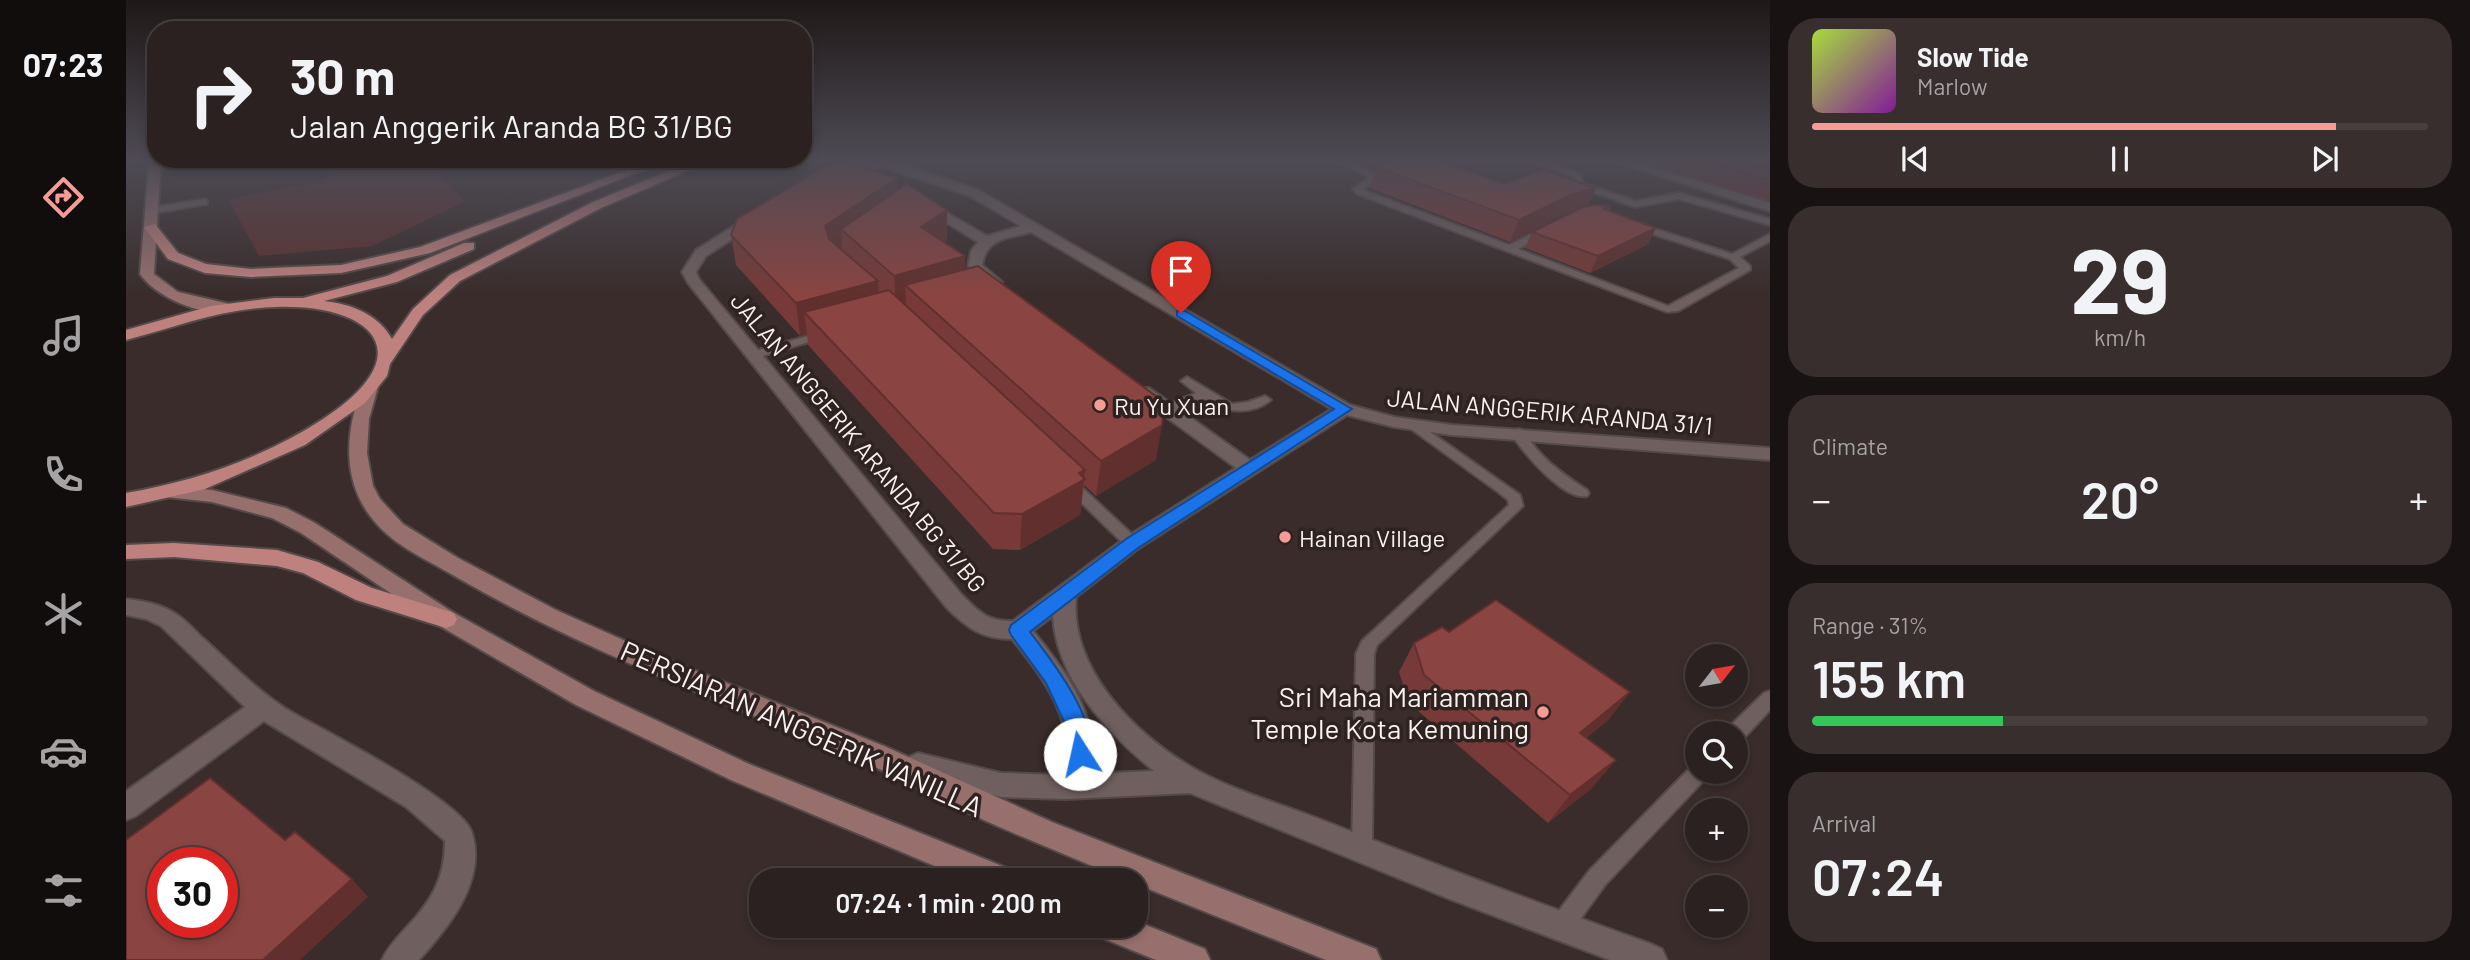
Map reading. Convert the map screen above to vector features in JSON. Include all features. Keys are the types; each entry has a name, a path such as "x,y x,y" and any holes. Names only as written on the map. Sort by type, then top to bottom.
{"main road":[{"path":"151,206 147,274 153,284 192,302 229,308"},
{"path":"150,227 166,250 191,263 217,270 273,273 352,267 427,249 535,206"},
{"path":"295,303 370,285 418,269 559,206"},
{"path":"126,500 173,492 234,471 284,450 325,426 370,387 418,312 455,278 595,206"},
{"path":"126,335 179,318 229,308 295,303 325,305 369,320 381,332 386,348 385,360"},
{"name":"PERSIARAN ANGGERIK VANILLA","path":"370,387 358,428 363,483 381,517 401,533 489,586 701,686 861,748 992,811 1365,960"},
{"path":"173,492 212,496 279,513 308,528 446,619 585,698 740,772 973,868"},
{"path":"126,552 174,550 277,558 310,567 364,594 446,619"},
{"path":"1140,938 1194,960"}],"street":[{"path":"924,206 986,241"},
{"name":"JALAN ANGGERIK ARANDA 31/1","path":"996,206 1345,409 1375,419 1416,426 1770,454"},
{"name":"JALAN ANGGERIK ARANDA BG 31/BG","path":"771,208 701,253 689,272 752,355 954,601 973,620 992,630 1018,630"},
{"path":"997,289 975,266 978,251 986,241 1032,227"},
{"path":"1125,379 1248,468"},
{"path":"1066,788 1080,754 1079,730 1047,666 1018,630 1132,543 1345,409"},
{"path":"1066,592 1064,620 1073,651 1088,679 1139,745 1191,781 1560,928 1650,960"},
{"path":"126,607 150,611 169,620 263,708 416,798 459,835 461,865 448,904 398,960"},
{"path":"126,807 263,708"},
{"path":"861,748 936,771 1001,785 1066,788 1119,782 1191,781"}],"lane":[{"path":"150,211 181,206"},
{"path":"1396,206 1667,309 1674,309 1746,268 1734,257 1721,255 1627,222"},
{"path":"1619,212 1631,206"},
{"path":"1715,206 1770,222"},
{"path":"1510,249 1561,224"},
{"path":"1734,257 1770,237"},
{"path":"752,355 842,329"},
{"path":"1187,381 1236,411 1265,400"},
{"path":"1167,409 1206,394"},
{"path":"1362,850 1365,654 1370,641 1516,506 1515,498 1508,492 1445,451 1416,426"},
{"path":"1518,433 1525,448 1537,461 1582,493"},
{"path":"1062,477 1132,543"},
{"path":"1748,721 1770,698"},
{"path":"1560,928 1597,878 1687,784"}],"shaded area":[{"path":"232,206 456,206 372,246 259,256"}],"building":[{"path":"759,206 855,206 825,226 829,239 878,281 796,303 731,235 737,219"},
{"path":"875,206 941,206 947,210 921,227 965,256 894,276 841,229"},
{"path":"1481,206 1548,206 1519,220"},
{"path":"1611,206 1604,209 1656,228 1598,256 1532,232 1583,207"},
{"path":"978,266 1164,402 1162,425 1101,461 905,285"},
{"path":"889,290 1085,470 1079,473 1085,479 1022,514 994,513 804,312"},
{"path":"1496,600 1630,692 1580,733 1616,760 1570,795 1424,675 1414,643 1442,627 1449,632"},
{"path":"210,778 285,840 295,832 352,879 263,960 126,960 126,840"}],"place":[{"name":"Ru Yu Xuan","path":"1100,405"},
{"name":"Hainan Village","path":"1285,537"},
{"name":"Sri Maha Mariamman Temple Kota Kemuning","path":"1543,712"}],"route":[{"path":"1080,754 1079,730 1047,666 1018,630 1132,543 1345,409 1181,313"}]}
